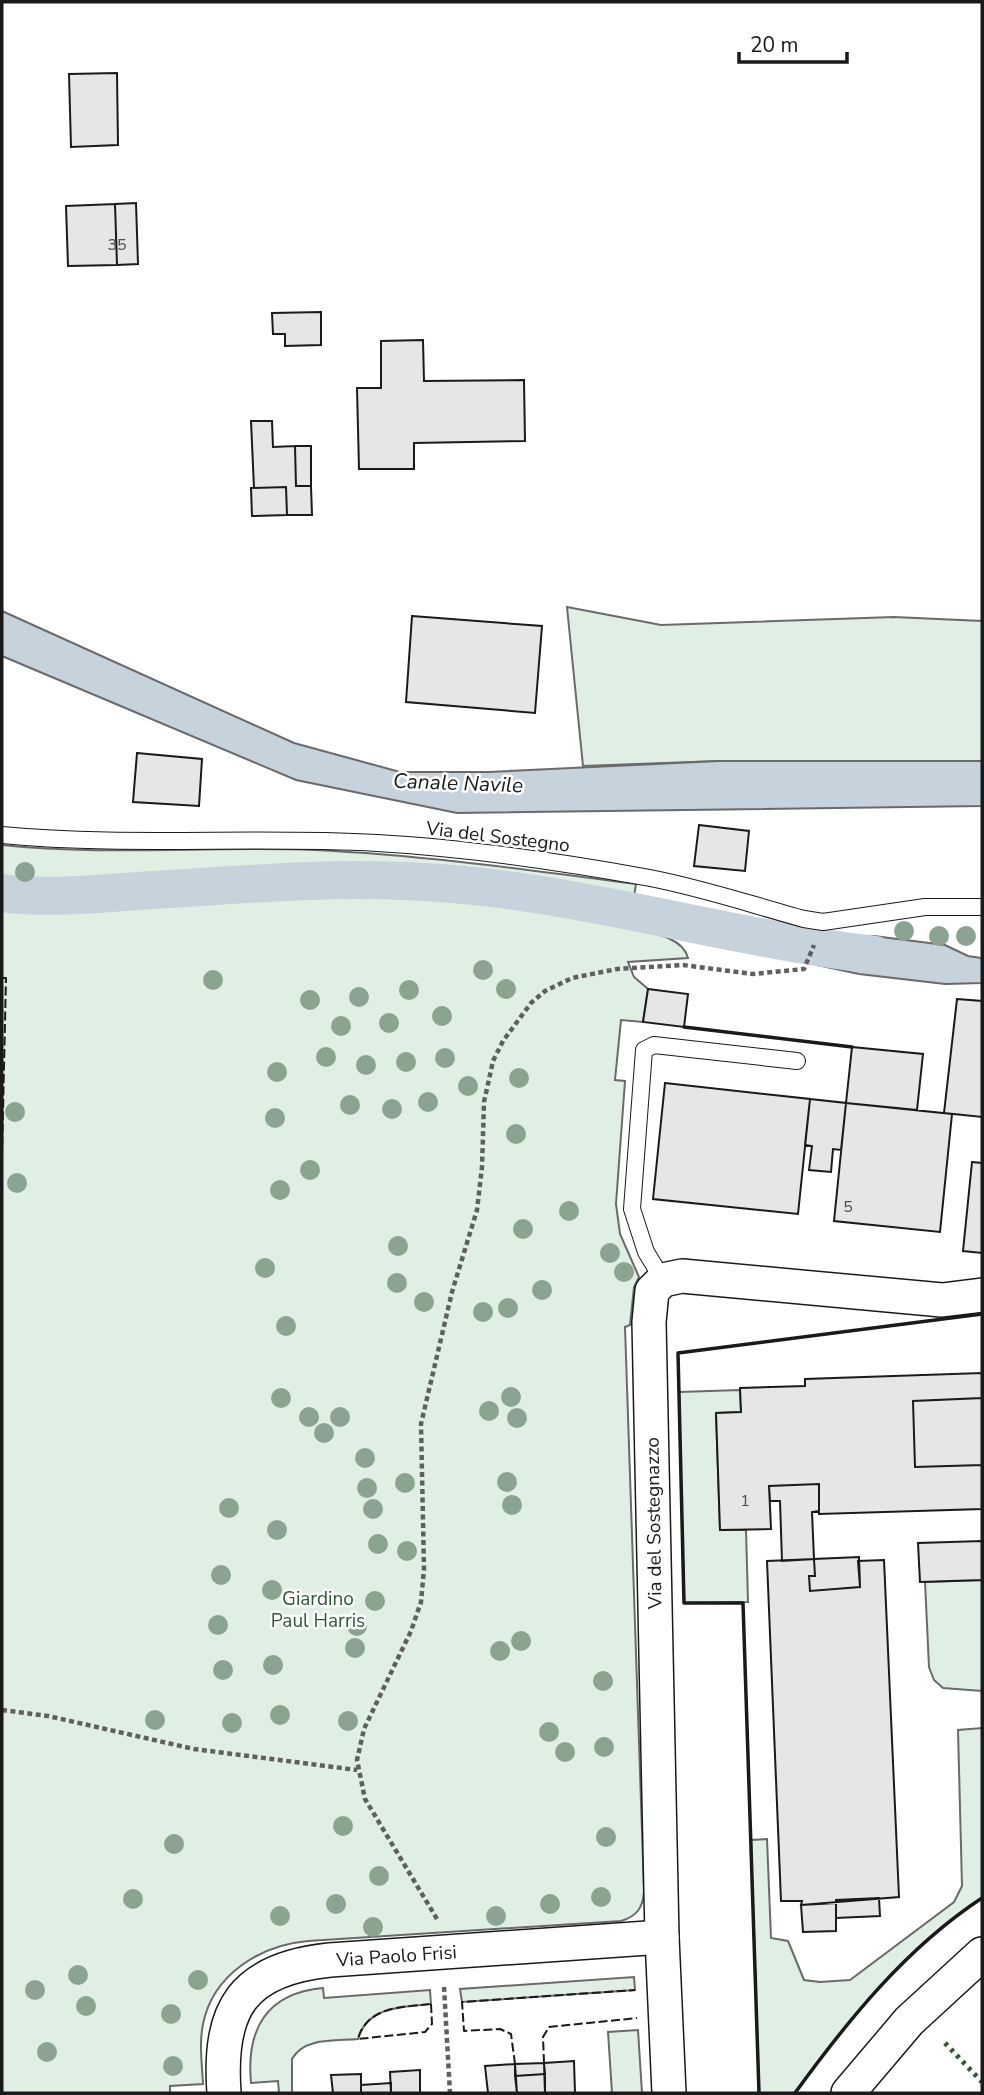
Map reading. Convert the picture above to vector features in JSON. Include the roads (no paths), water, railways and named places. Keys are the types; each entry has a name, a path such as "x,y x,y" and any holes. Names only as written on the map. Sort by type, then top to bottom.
{"street":[{"path":"663,1280 682,1276 942,1300 982,1295"},
{"name":"Via del Sostegnazzo","path":"663,1280 652,1291 649,1322 662,1937 669,2093"},
{"name":"Via Paolo Frisi","path":"224,2093 222,2063 231,2015 261,1979 281,1968 342,1959 662,1937"},
{"path":"848,2093 908,2021 982,1954"}],"lane":[{"name":"Via del Sostegno","path":"2,835 74,842 289,840 471,852 652,878 823,922 925,906 982,907"},
{"path":"663,1280 646,1252 632,1209 631,1192 644,1050 654,1045 797,1061"}],"water":[{"path":"2,611 294,743 400,772 489,772 719,761 982,761 982,806 457,813 296,780 2,656"},
{"path":"829,935 850,939 874,936 945,945 968,956 982,958 982,983 945,984 859,974 817,965"}],"waterway":[{"name":"Canale Navile","path":"2,893 70,895 338,880 463,885 581,902 757,937 875,955"}],"park label":[{"name":"Giardino Paul Harris","path":"318,1609"}]}
